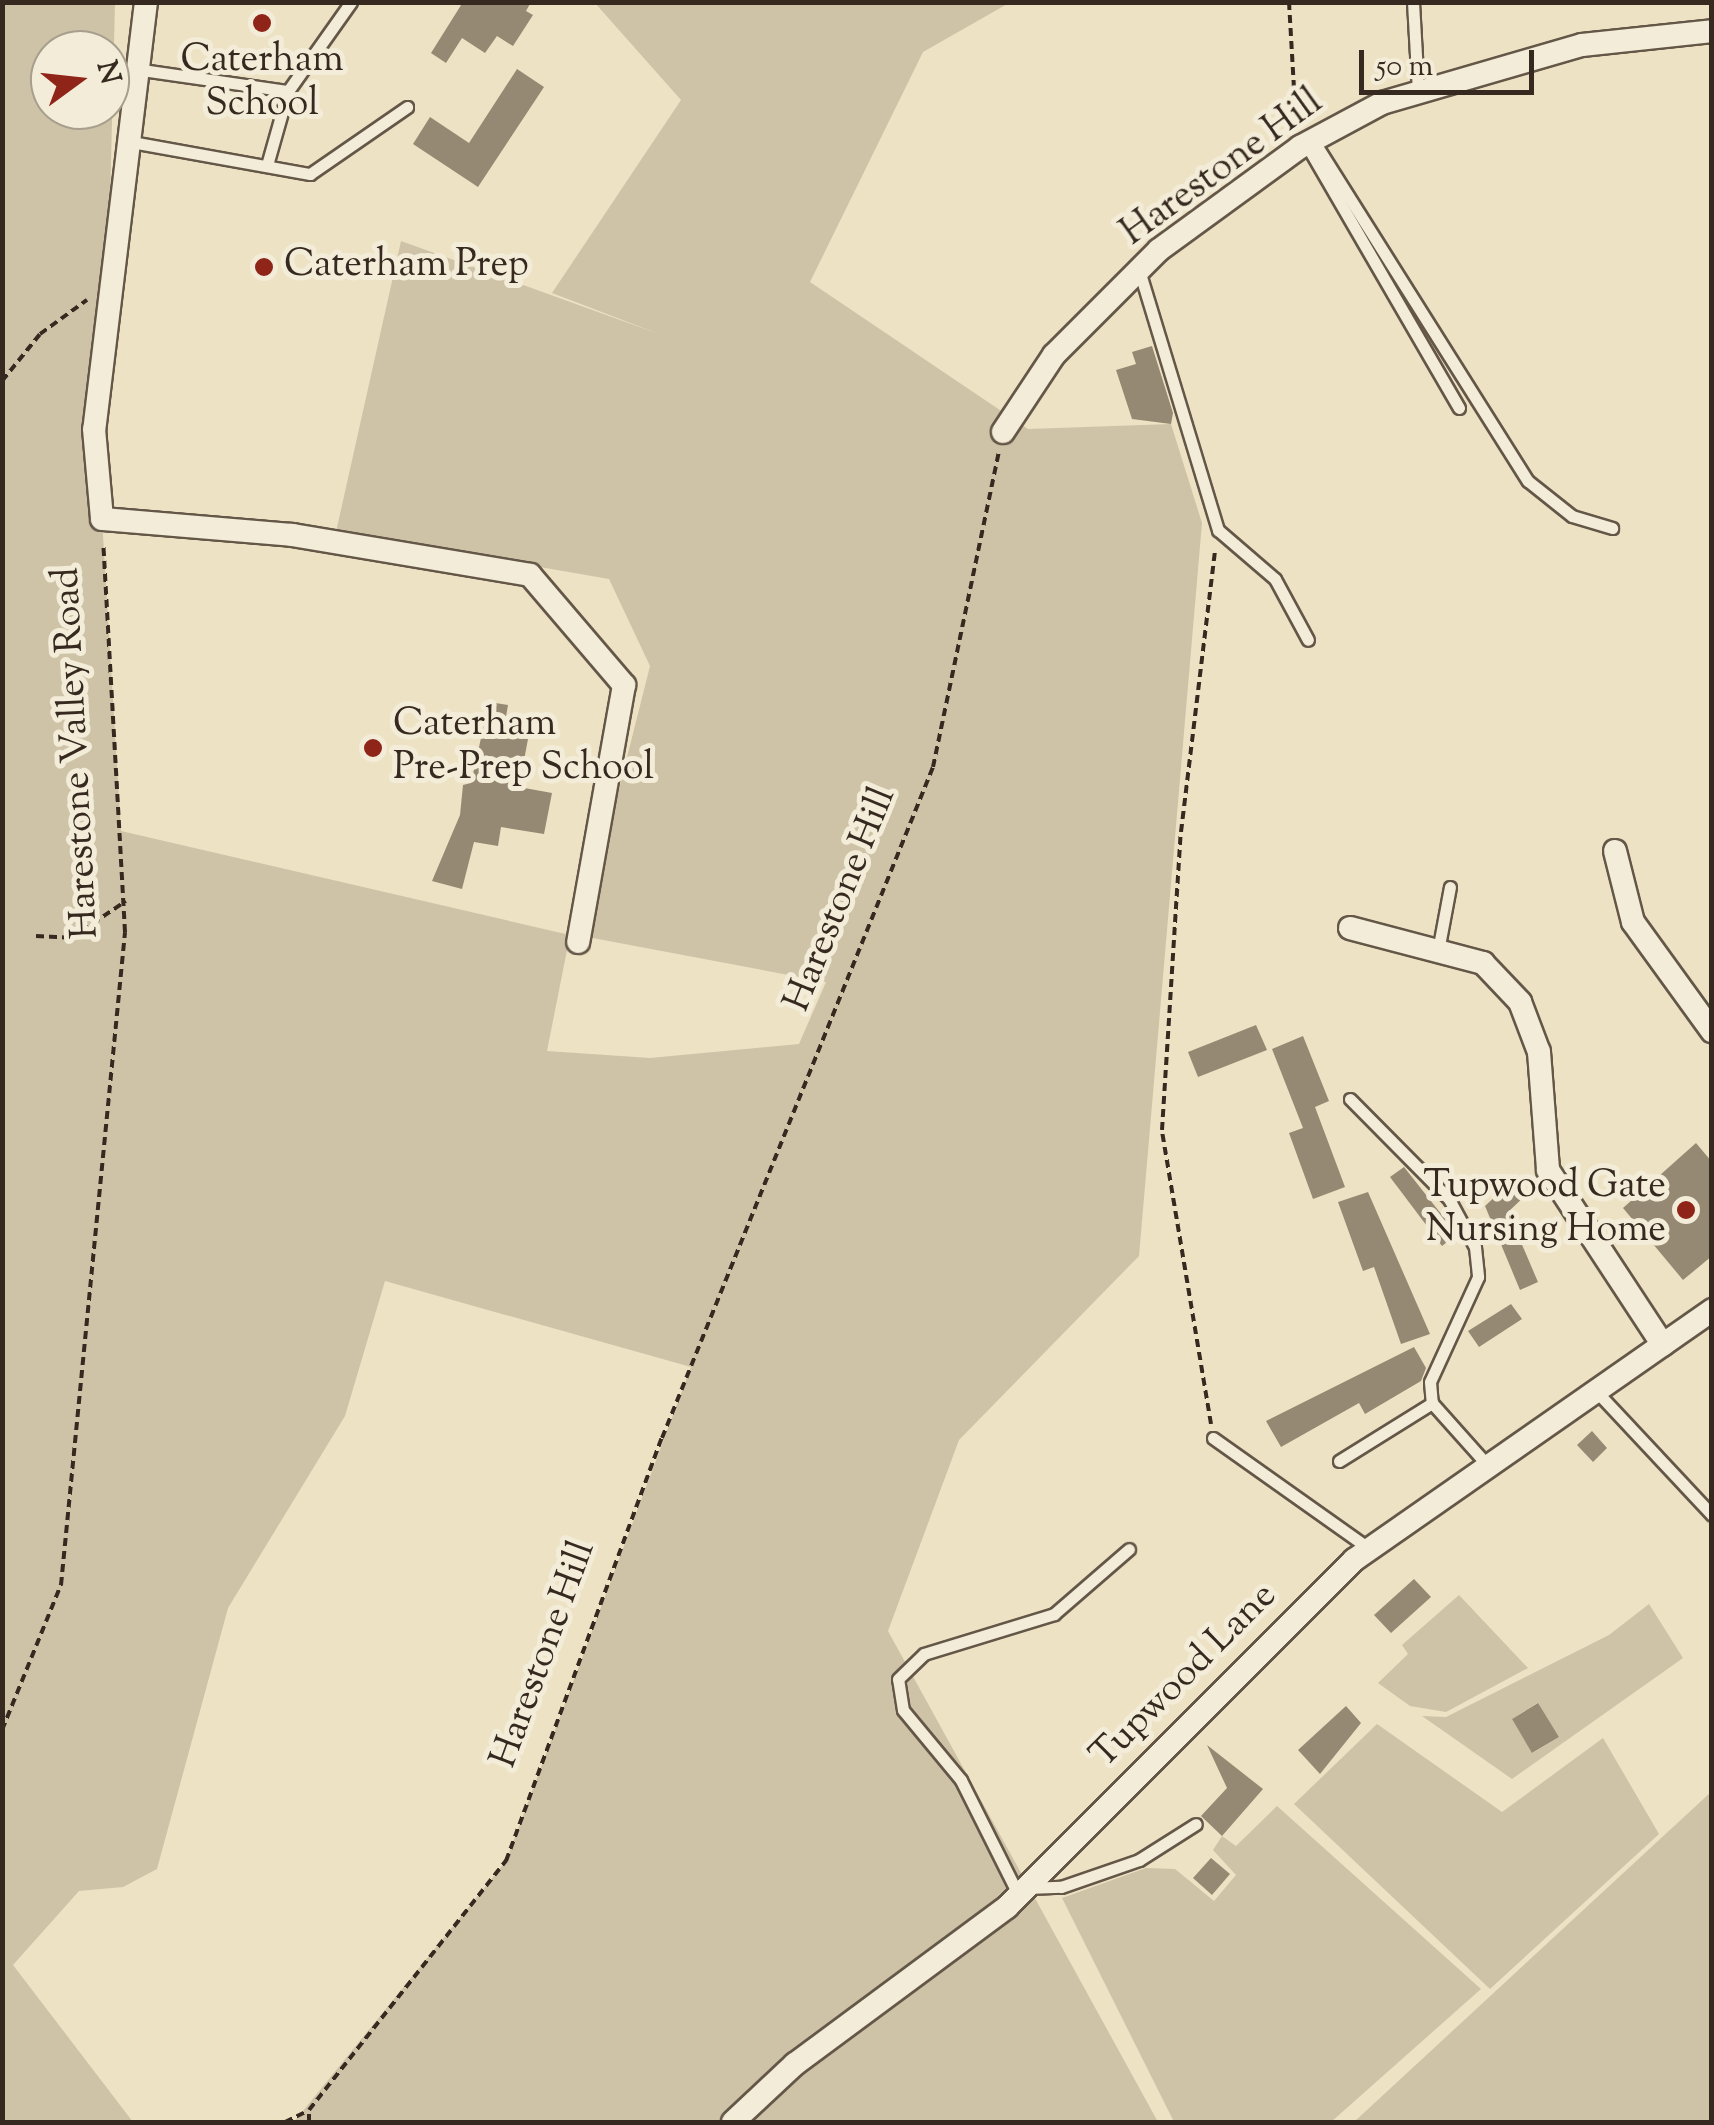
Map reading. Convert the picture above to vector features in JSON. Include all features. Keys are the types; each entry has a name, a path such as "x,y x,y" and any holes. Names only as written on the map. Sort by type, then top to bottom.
{"street":[{"name":"Harestone Valley Road","path":"102,519 94,429 126,141 146,2"},
{"name":"Harestone Hill","path":"1002,432 1054,354 1139,270 1306,143 1418,92 1582,45 1712,32"},
{"path":"102,519 292,534 530,575 624,685 578,942"},
{"path":"1615,851 1633,922 1712,1031"},
{"path":"1350,928 1483,963 1520,1002 1538,1052 1548,1170 1663,1345"},
{"name":"Tupwood Lane","path":"733,2122 794,2064 1022,1892 1370,1549 1712,1310"}],"lane":[{"path":"267,165 288,91 352,2"},
{"path":"1412,2 1418,92"},
{"path":"135,69 288,91"},
{"path":"126,141 322,172 407,107"},
{"path":"1306,143 1460,408"},
{"path":"1306,143 1528,481 1572,516 1612,528"},
{"path":"1139,270 1218,530 1275,579 1308,640"},
{"path":"1438,951 1450,887"},
{"path":"1350,1099 1449,1199 1474,1247 1478,1277 1430,1382 1432,1403 1489,1466"},
{"path":"1597,1392 1712,1515"},
{"path":"1339,1462 1432,1403"},
{"path":"1213,1438 1370,1549"},
{"path":"1129,1549 1054,1614 924,1654 898,1680 903,1710 961,1780 1022,1892 1062,1887 1139,1860 1196,1824"}],"path":[{"path":"1289,2 1306,143"},
{"path":"2,381 40,334 110,282"},
{"name":"Harestone Hill","path":"309,2110 506,1861 662,1438 933,767 1002,432"},
{"name":"Harestone Valley Road","path":"2,1730 61,1585 126,902 102,519"},
{"path":"1213,1438 1162,1130 1182,832 1218,530"},
{"path":"36,936 71,938 126,902"},
{"path":"286,2122 309,2110 310,2122"}],"shaded area":[{"path":"3,3 115,3 114,30 30,30 30,130 112,130 102,519 121,831 570,935 547,1051 650,1058 799,1044 826,982 582,936 650,666 609,579 336,532 401,241 659,334 552,293 681,100 595,3 1009,3 923,52 810,282 1028,429 1171,424 1202,523 1139,1256 959,1440 888,1631 1158,2122 294,2122 506,1861 691,1367 385,1281 345,1416 228,1608 157,1869 123,1887 79,1891 13,1965 133,2122 3,2122"},
{"path":"1459,1595 1528,1668 1446,1712 1410,1706 1378,1683 1408,1654 1402,1645"},
{"path":"1649,1604 1683,1658 1512,1779 1422,1716 1446,1717 1609,1635","holes":["1537,1703 1559,1737 1533,1753 1512,1719"]},
{"path":"1377,1724 1502,1812 1603,1738 1659,1834 1490,1989 1294,1804"},
{"path":"1711,1792 1711,2122 1354,2122"},
{"path":"1277,1806 1481,1989 1331,2122 1174,2122 1062,1898 1146,1868 1175,1869 1214,1901 1236,1875 1213,1850 1222,1836 1236,1846"}],"building":[{"path":"463,2 531,2 526,11 533,15 513,46 497,36 485,53 462,38 446,63 431,53"},
{"path":"517,69 544,87 478,187 413,144 430,117 469,143"},
{"path":"1152,346 1173,413 1171,424 1132,419 1116,370 1136,364 1132,352"},
{"path":"489,702 508,705 503,734 528,739 519,787 552,793 544,834 501,827 498,846 474,842 462,889 432,881 460,815 463,785 471,783"},
{"path":"1256,1025 1267,1050 1198,1077 1188,1052"},
{"path":"1303,1036 1329,1101 1315,1107 1345,1187 1313,1199 1289,1133 1303,1128 1272,1049"},
{"name":"Tupwood Gate Nursing Home","path":"1696,1143 1712,1162 1712,1256 1683,1280 1623,1208"},
{"path":"1404,1167 1457,1234 1442,1246 1390,1177"},
{"path":"1514,1179 1528,1193 1508,1212 1538,1282 1520,1290 1485,1206"},
{"path":"1368,1192 1430,1334 1401,1344 1374,1267 1363,1271 1338,1202"},
{"path":"1511,1304 1522,1319 1479,1347 1468,1331"},
{"path":"1414,1347 1426,1368 1421,1381 1365,1414 1359,1403 1281,1447 1266,1421"},
{"path":"1592,1431 1607,1448 1593,1462 1577,1445"},
{"path":"1414,1579 1431,1597 1391,1633 1374,1615"},
{"path":"1538,1703 1559,1737 1532,1753 1512,1719"},
{"path":"1346,1706 1361,1723 1320,1774 1298,1750"},
{"path":"1207,1745 1263,1789 1222,1836 1201,1816 1227,1788"},
{"path":"1211,1858 1230,1874 1212,1895 1193,1878"}],"place":[{"name":"Caterham School","path":"262,23"},
{"name":"Caterham Prep","path":"264,267"},
{"name":"Caterham Pre-Prep School","path":"373,748"},
{"name":"Tupwood Gate Nursing Home","path":"1686,1210"}]}
